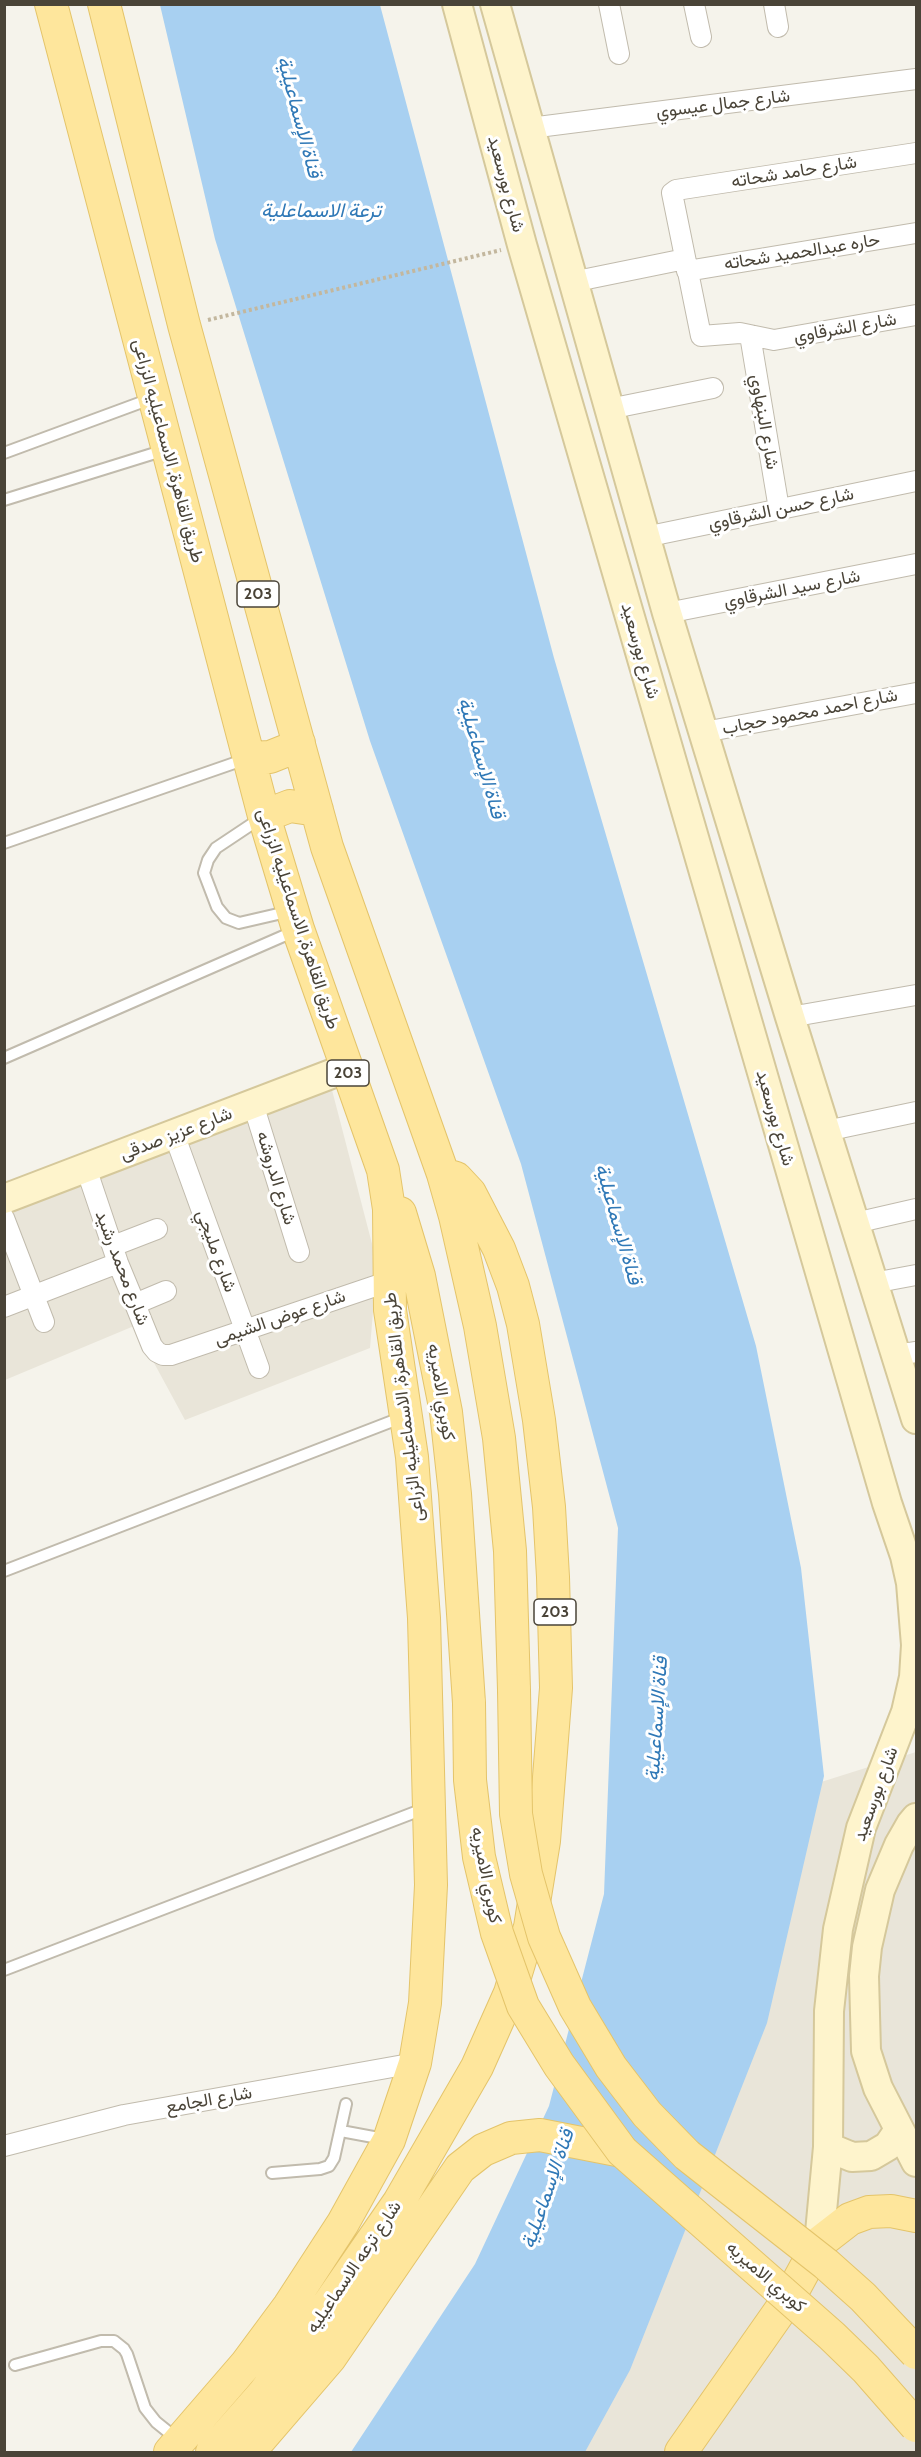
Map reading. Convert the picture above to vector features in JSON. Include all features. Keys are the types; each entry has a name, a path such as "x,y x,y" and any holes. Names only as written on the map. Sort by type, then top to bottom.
{"main road":[{"name":"طريق القاهرة, الاسماعيليه الزراعى","path":"51,4 264,816 295,920 383,1170 389,1209 390,1310 406,1416 419,1538 429,1806 429,1944 425,2003 415,2063 383,2153"},
{"name":"203","path":"104,4 184,325 327,847 443,1174"},
{"name":"شارع بورسعيد","path":"457,4 522,245 911,1583 916,1646 914,1677 906,1712 861,1828 852,1862 834,1960 828,2042 828,2147 819,2243"},
{"name":"شارع بورسعيد","path":"495,4 667,614 873,1283 906,1354 916,1419"},
{"path":"249,758 270,757 299,743"},
{"path":"264,816 290,806 317,810"},
{"name":"شارع عزيز صدقى","path":"4,1199 347,1068"},
{"name":"كوبري الاميريه","path":"383,1170 403,1222 419,1276 446,1412 455,1494 469,1703 470,1780 479,1857 497,1933 523,2006 559,2065 622,2151 832,2336 866,2369 916,2426"},
{"path":"443,1174 480,1326 499,1438 510,1551 516,1814 526,1874 544,1937 575,2007 605,2057 647,2114 687,2155 826,2264 863,2297 916,2353"},
{"name":"شارع ترعه الاسماعيليه","path":"212,2452 282,2369 363,2257 399,2202 477,2067 510,1993 530,1927 544,1841 556,1688 551,1524 539,1420 523,1324 513,1286 499,1249 470,1193 456,1178 443,1174"},
{"path":"877,1787 892,1766 916,1740"},
{"path":"916,1818 910,1824 899,1845 880,1890 869,1938 864,1976 866,2051 878,2088 916,2162"},
{"path":"828,2147 852,2157 871,2156 888,2146 899,2130"},
{"path":"249,2452 330,2358 460,2168 483,2150 511,2138 540,2135 622,2151"},
{"name":"شارع ترعه الاسماعيليه","path":"175,2447 246,2364 284,2313 321,2258 383,2153"},
{"path":"681,2452 789,2298 819,2243 850,2219 869,2212 891,2211 916,2216"}],"street":[{"path":"609,4 619,54"},
{"path":"694,4 701,37"},
{"path":"774,4 778,27"},
{"name":"شارع جمال عيسوي","path":"530,128 916,79"},
{"name":"شارع حامد شحاته","path":"686,265 672,192 676,190 916,153"},
{"name":"حاره عبدالحميد شحاته","path":"572,282 916,233"},
{"path":"686,265 701,336 730,333 750,335"},
{"name":"شارع الشرقاوي","path":"750,335 774,340 916,315"},
{"name":"شارع البنهاوي","path":"750,335 779,509"},
{"path":"609,409 713,388"},
{"name":"شارع حسن الشرقاوي","path":"645,537 916,482"},
{"name":"شارع سيد الشرقاوي","path":"667,614 916,564"},
{"name":"شارع احمد محمود حجاب","path":"704,732 916,693"},
{"path":"790,1017 916,995"},
{"name":"شارع الدروشه","path":"253,1104 299,1252"},
{"path":"826,1131 916,1112"},
{"name":"شارع مليجي","path":"174,1134 259,1368"},
{"name":"شارع محمد رشيد","path":"86,1168 115,1255 135,1304 157,1352 163,1356 171,1355"},
{"path":"855,1223 916,1209"},
{"path":"4,1218 44,1322"},
{"path":"4,1307 34,1295 115,1255 157,1229"},
{"path":"873,1283 916,1275"},
{"name":"شارع عوض الشيمى","path":"171,1355 390,1281"},
{"path":"135,1304 166,1291"},
{"name":"شارع الجامع","path":"4,2146 124,2115 415,2063"}],"lane":[{"path":"4,453 153,398"},
{"path":"4,500 168,449"},
{"path":"4,843 249,758"},
{"path":"264,816 216,848 208,860 204,873 217,908 226,918 239,923 295,920"},
{"path":"4,1058 295,920"},
{"path":"4,1571 406,1416"},
{"path":"4,1970 429,1806"},
{"path":"272,2173 320,2169 329,2166 334,2158 346,2104"},
{"path":"340,2131 369,2138 383,2153"},
{"path":"15,2365 101,2342 114,2341 127,2354 141,2399 150,2415 175,2447"}],"path":[{"path":"214,318 522,245"}],"shaded area":[{"path":"332,1090 377,1263 370,1348 185,1420 134,1326 5,1380 5,1212 149,1156"},
{"path":"916,1752 916,2452 475,2452 818,1783"}],"water":[{"name":"ترعة الاسماعلية","path":"160,5 380,5 554,658 756,1346 801,1568 824,1776 767,2023 630,2370 585,2452 351,2452 475,2264 549,2106 604,1894 618,1528 521,1164 370,741 215,239"}],"water label":[{"name":"قناة الإسماعيلية","path":"299,117"},
{"name":"قناة الإسماعيلية","path":"481,758"},
{"name":"قناة الإسماعيلية","path":"618,1224"},
{"name":"قناة الإسماعيلية","path":"657,1719"},
{"name":"قناة الإسماعيلية","path":"548,2189"}]}
